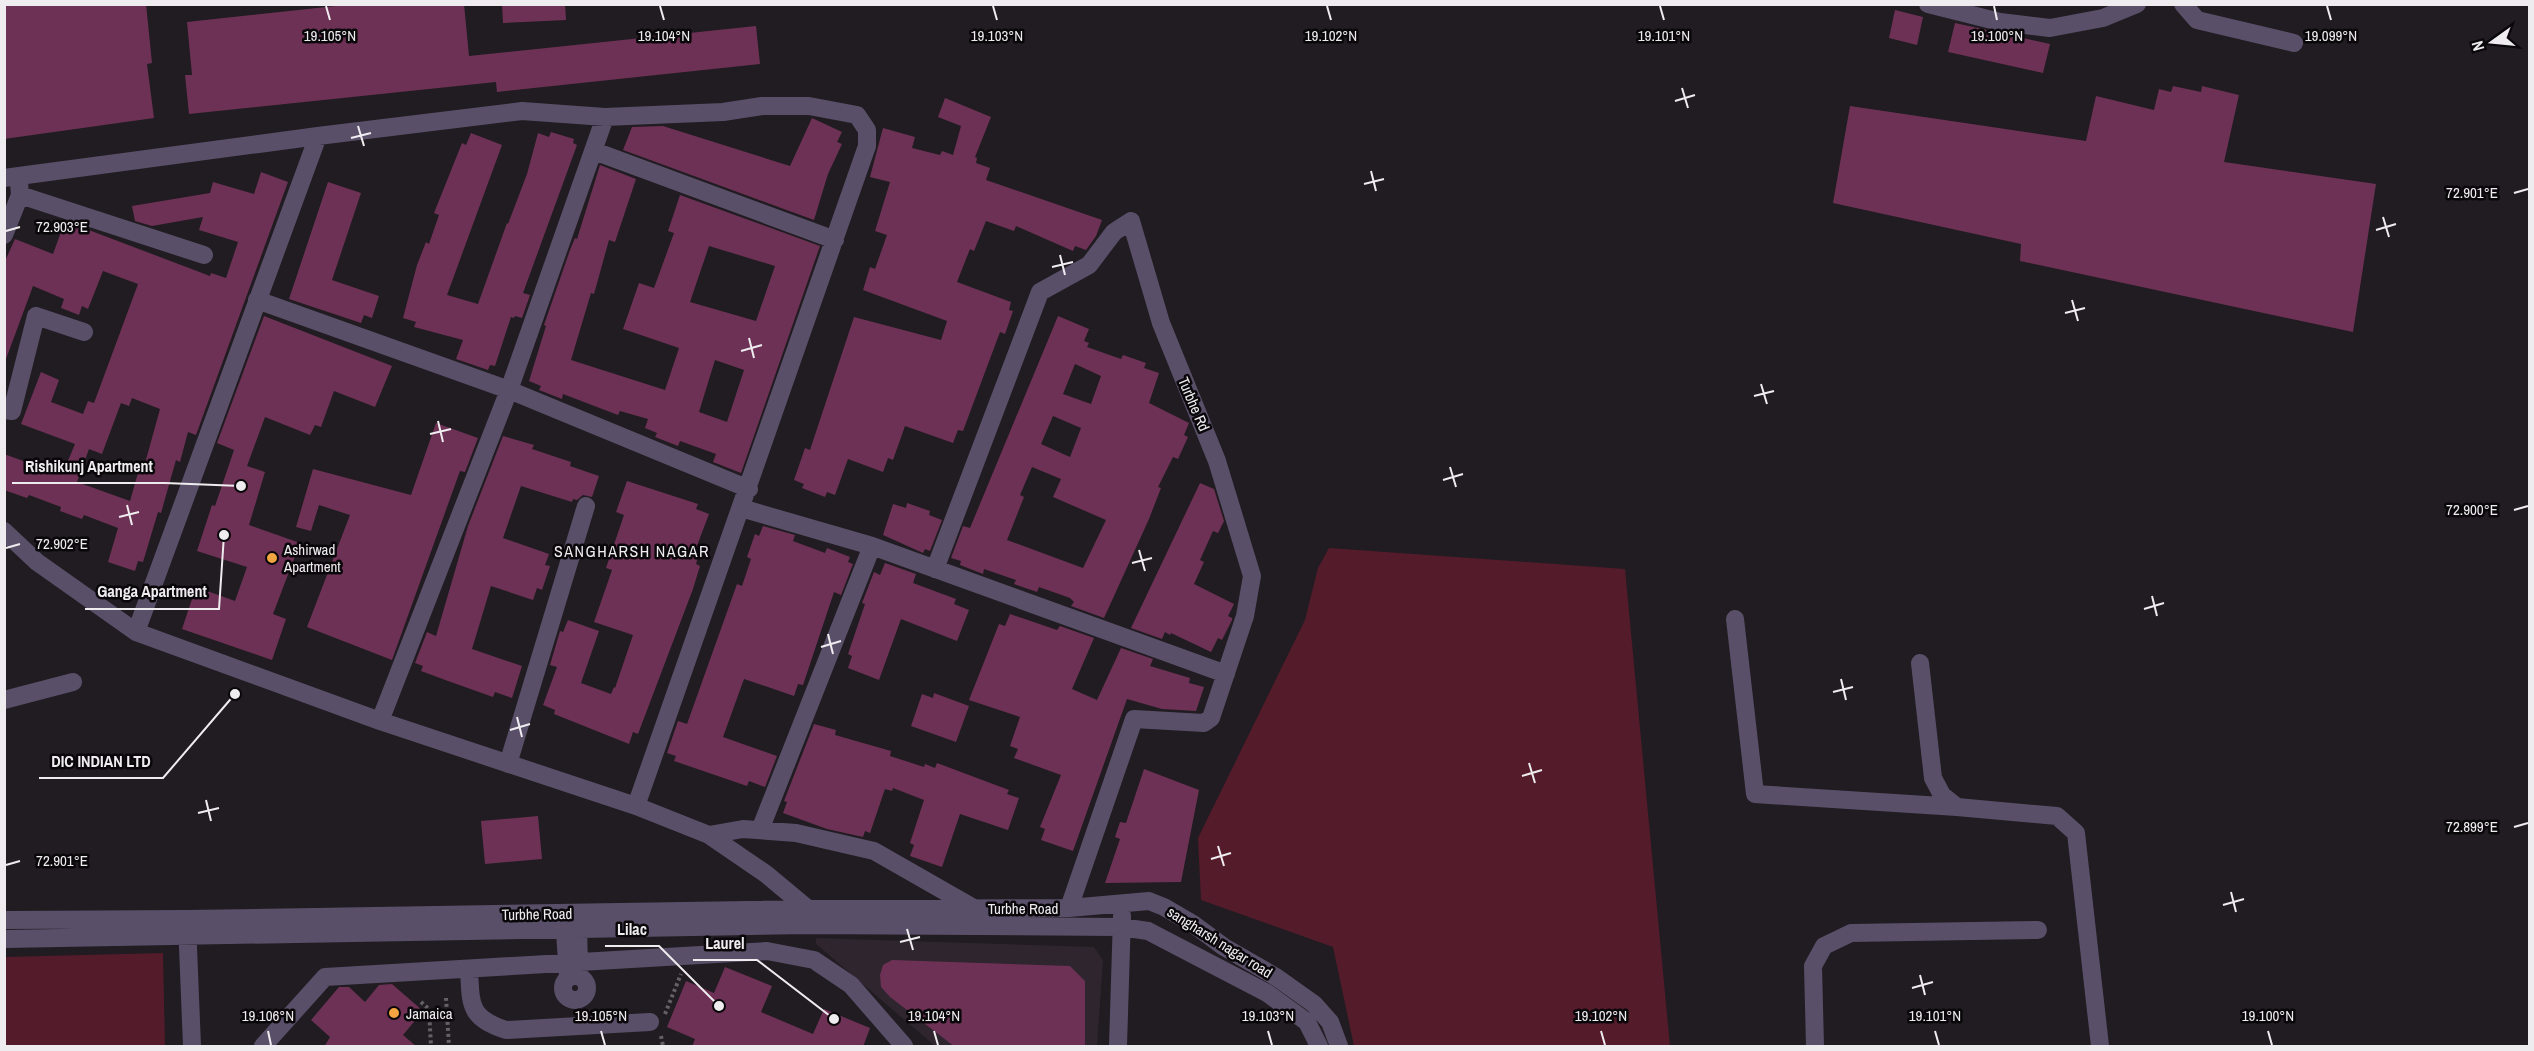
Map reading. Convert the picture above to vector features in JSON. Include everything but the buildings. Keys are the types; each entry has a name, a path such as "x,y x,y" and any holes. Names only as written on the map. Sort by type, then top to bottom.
{"street":[{"path":"1928,4 2000,22 2050,28 2103,18 2137,4"},
{"path":"2183,4 2198,20 2294,43"},
{"path":"14,183 318,136 522,111 605,117 723,112 762,106 809,106 857,114 867,130 867,146 636,806"},
{"path":"380,722 509,390 605,117"},
{"path":"136,632 318,136"},
{"path":"594,151 835,240"},
{"path":"4,235 14,183"},
{"path":"14,183 204,255"},
{"name":"Turbhe Rd","path":"935,569 1040,292 1089,265 1114,232 1131,221 1161,323 1217,461 1252,576 1245,616 1211,717 1204,723 1134,719 1069,908"},
{"path":"257,300 509,390 748,489"},
{"path":"4,410 12,411 36,316 84,332"},
{"path":"508,764 586,506"},
{"path":"741,508 872,546 1226,674"},
{"path":"4,531 37,562 136,632 380,722 636,806 709,835 766,874 808,909"},
{"path":"760,830 872,546"},
{"path":"1735,619 1755,794 2057,816 2076,833 2100,1047"},
{"path":"1920,663 1933,778 1942,795 1958,807"},
{"path":"4,700 73,682"},
{"path":"709,835 743,829 796,833 874,850 973,908"},
{"name":"sangharsh nagar road","path":"1069,908 1149,902 1164,907 1224,947 1276,977 1314,1004 1330,1022 1339,1047"},
{"path":"1118,1047 1121,927 1124,904"},
{"name":"Turbhe Road","path":"571,922 808,909 1069,908"},
{"path":"4,920 187,927 571,922 1121,927 1148,931 1267,993 1307,1022 1318,1047"},
{"path":"571,922 573,970"},
{"path":"4,939 187,927"},
{"path":"187,927 192,1047"},
{"path":"1815,1047 1813,966 1824,946 1851,933 2038,930"},
{"path":"263,1047 325,977 469,969 573,970 687,956 767,951 814,960 850,985 904,1047"},
{"path":"469,969 471,1005 485,1021 506,1030 658,1025"}],"path":[{"path":"663,1047 658,1025 687,956"},
{"path":"446,998 449,1047"},
{"path":"421,1002 429,1008 431,1047"}],"shaded area":[{"path":"1329,548 1625,569 1670,1046 1354,1046 1333,947 1201,900 1198,838 1305,620 1318,568"},
{"path":"816,938 1094,947 1103,960 1097,1046 935,1046 816,944"},
{"path":"163,953 165,1046 5,1046 5,957"}],"place":[{"name":"Rishikunj Apartment","path":"241,486"},
{"name":"Ganga Apartment","path":"224,535"},
{"name":"Ashirwad Apartment","path":"272,558"},
{"name":"DIC INDIAN LTD","path":"235,694"},
{"name":"Lilac","path":"719,1006"},
{"name":"Jamaica","path":"394,1013"},
{"name":"Laurel","path":"834,1019"}],"district":[{"name":"SANGHARSH NAGAR","path":"632,551"}]}
